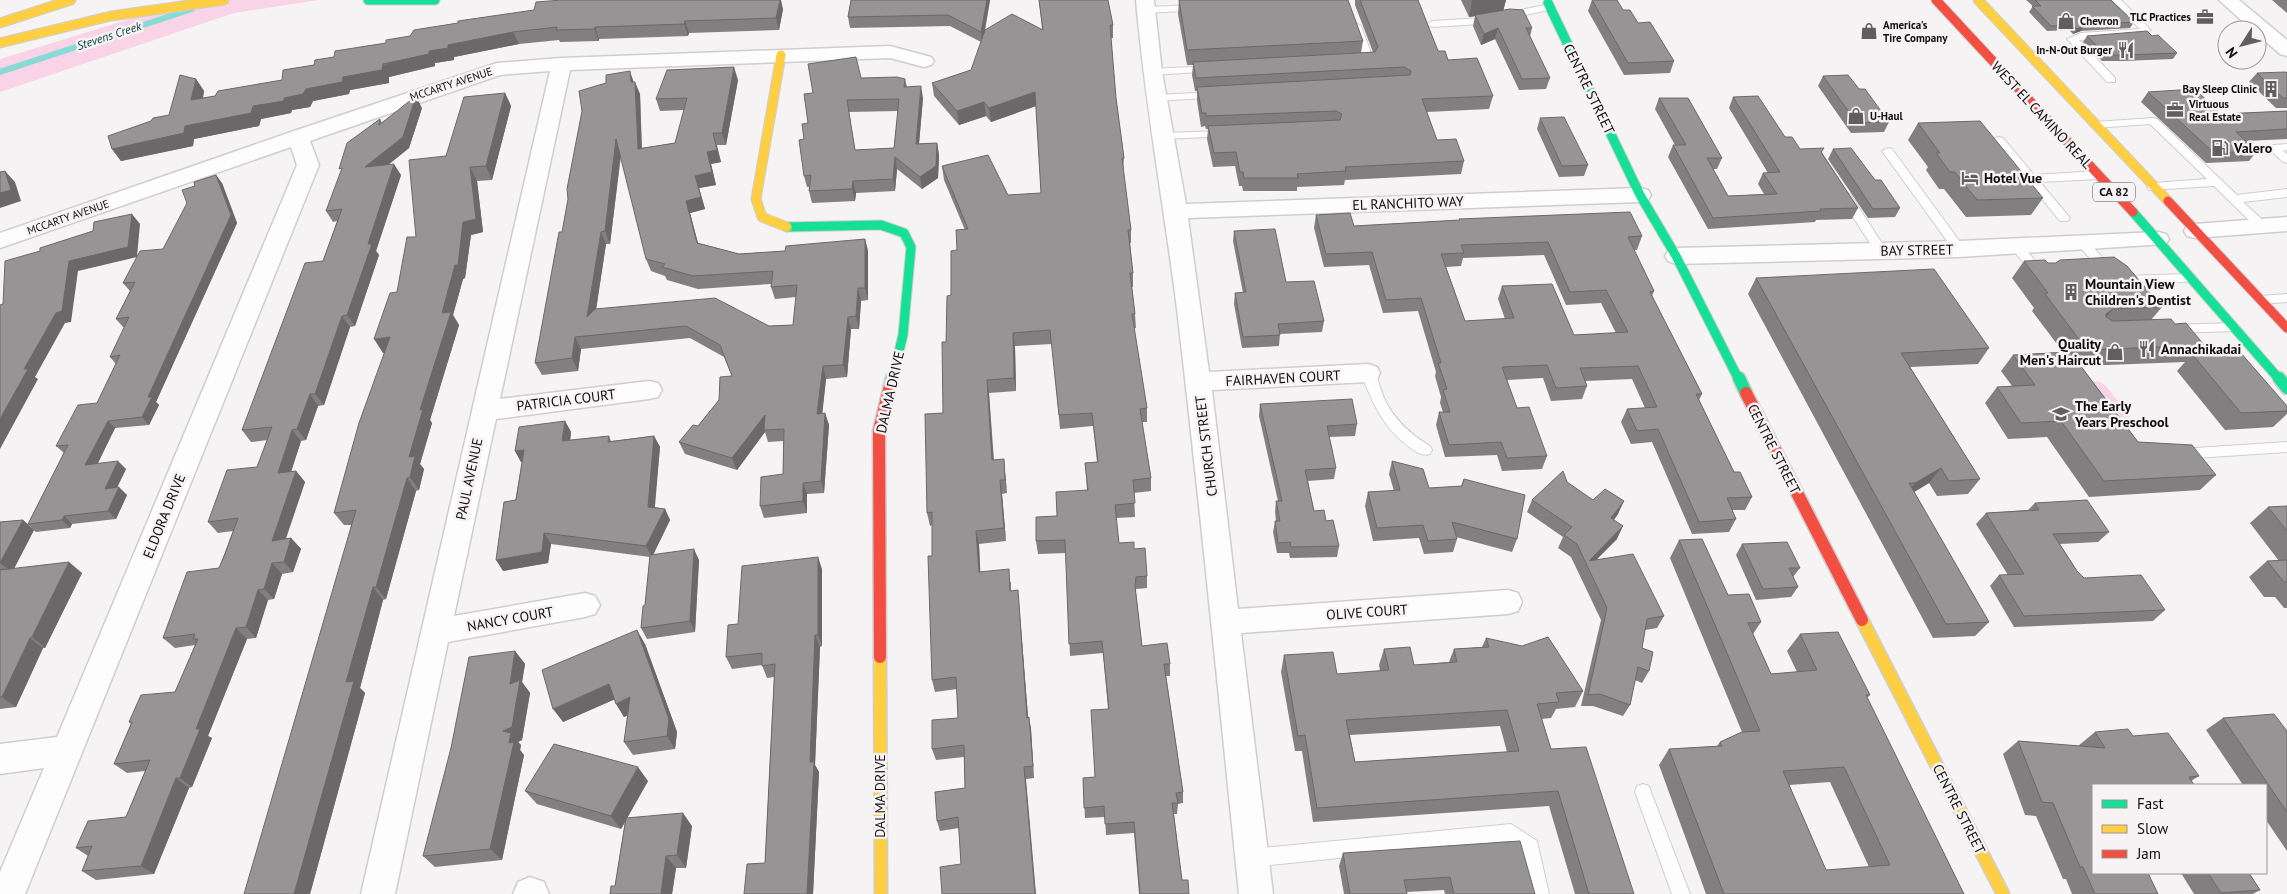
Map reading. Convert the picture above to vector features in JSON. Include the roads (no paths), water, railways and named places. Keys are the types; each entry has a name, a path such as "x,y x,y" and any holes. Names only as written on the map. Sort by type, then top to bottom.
{"main road":[{"path":"0,23 71,0"},
{"path":"0,43 90,19 147,8 224,0"},
{"path":"368,0 435,0"},
{"name":"WEST EL CAMINO REAL","path":"1936,0 2158,239 2287,388"},
{"name":"CA 82","path":"1978,0 2287,328"},
{"name":"CENTRE STREET","path":"1549,5 1640,195 1676,256 2002,894"},
{"name":"DALMA DRIVE","path":"782,55 756,199 762,217 791,228 880,225 904,233 911,247 903,334 879,431 881,894"}],"street":[{"path":"2228,0 2287,50"},
{"name":"CHURCH STREET","path":"1146,5 1152,72 1176,211 1198,382 1256,894"},
{"name":"MCCARTY AVENUE","path":"0,241 298,136 497,69 561,64 890,52 924,61"},
{"name":"PAUL AVENUE","path":"378,894 561,64"},
{"name":"ELDORA DRIVE","path":"8,894 308,165 298,136"},
{"name":"EL RANCHITO WAY","path":"1176,211 1640,195"},
{"path":"2195,231 2287,224"},
{"name":"BAY STREET","path":"1676,256 1959,249 2158,239"},
{"name":"FAIRHAVEN COURT","path":"1198,382 1368,372"},
{"name":"PATRICIA COURT","path":"484,411 649,390"},
{"name":"OLIVE COURT","path":"1226,622 1508,602"},
{"name":"NANCY COURT","path":"435,632 585,605"},
{"path":"0,760 67,750"}],"lane":[{"path":"2111,80 2072,39 2081,36 2141,33 2146,30 2116,0"},
{"path":"1146,5 1204,8"},
{"path":"1432,24 1482,21 1549,5"},
{"path":"1349,62 1369,61 1354,19"},
{"path":"1152,72 1221,68"},
{"path":"1156,98 1225,94"},
{"path":"2095,125 2153,121 2262,226"},
{"path":"1163,136 1239,133"},
{"path":"1999,140 2064,218"},
{"path":"1888,151 1959,249"},
{"path":"2032,179 2098,175"},
{"path":"2153,187 2216,182"},
{"path":"1838,186 1881,251"},
{"path":"2233,198 2287,193"},
{"path":"2083,243 2111,275 2122,280 2190,278"},
{"path":"2016,246 2040,275"},
{"path":"2260,300 2287,298"},
{"path":"2163,329 2234,327"},
{"path":"1368,372 1381,409 1389,420 1412,442 1425,450"},
{"path":"2174,454 2287,447"},
{"path":"1644,792 1680,894"},
{"path":"1251,858 1511,832 1531,847 1540,894"}],"waterway":[{"name":"Stevens Creek","path":"0,72 192,9"}],"place":[{"name":"TLC Practices","path":"2205,17"},
{"name":"Chevron","path":"2066,21"},
{"name":"America's Tire Company","path":"1869,31"},
{"name":"In-N-Out Burger","path":"2126,50"},
{"name":"Bay Sleep Clinic","path":"2271,89"},
{"name":"Virtuous Real Estate","path":"2175,110"},
{"name":"U-Haul","path":"1856,116"},
{"name":"Valero","path":"2220,148"},
{"name":"Hotel Vue","path":"1970,178"},
{"name":"Mountain View Children's Dentist","path":"2071,292"},
{"name":"Annachikadai","path":"2147,349"},
{"name":"Quality Men's Haircut","path":"2115,352"},
{"name":"The Early Years Preschool","path":"2061,414"}]}
